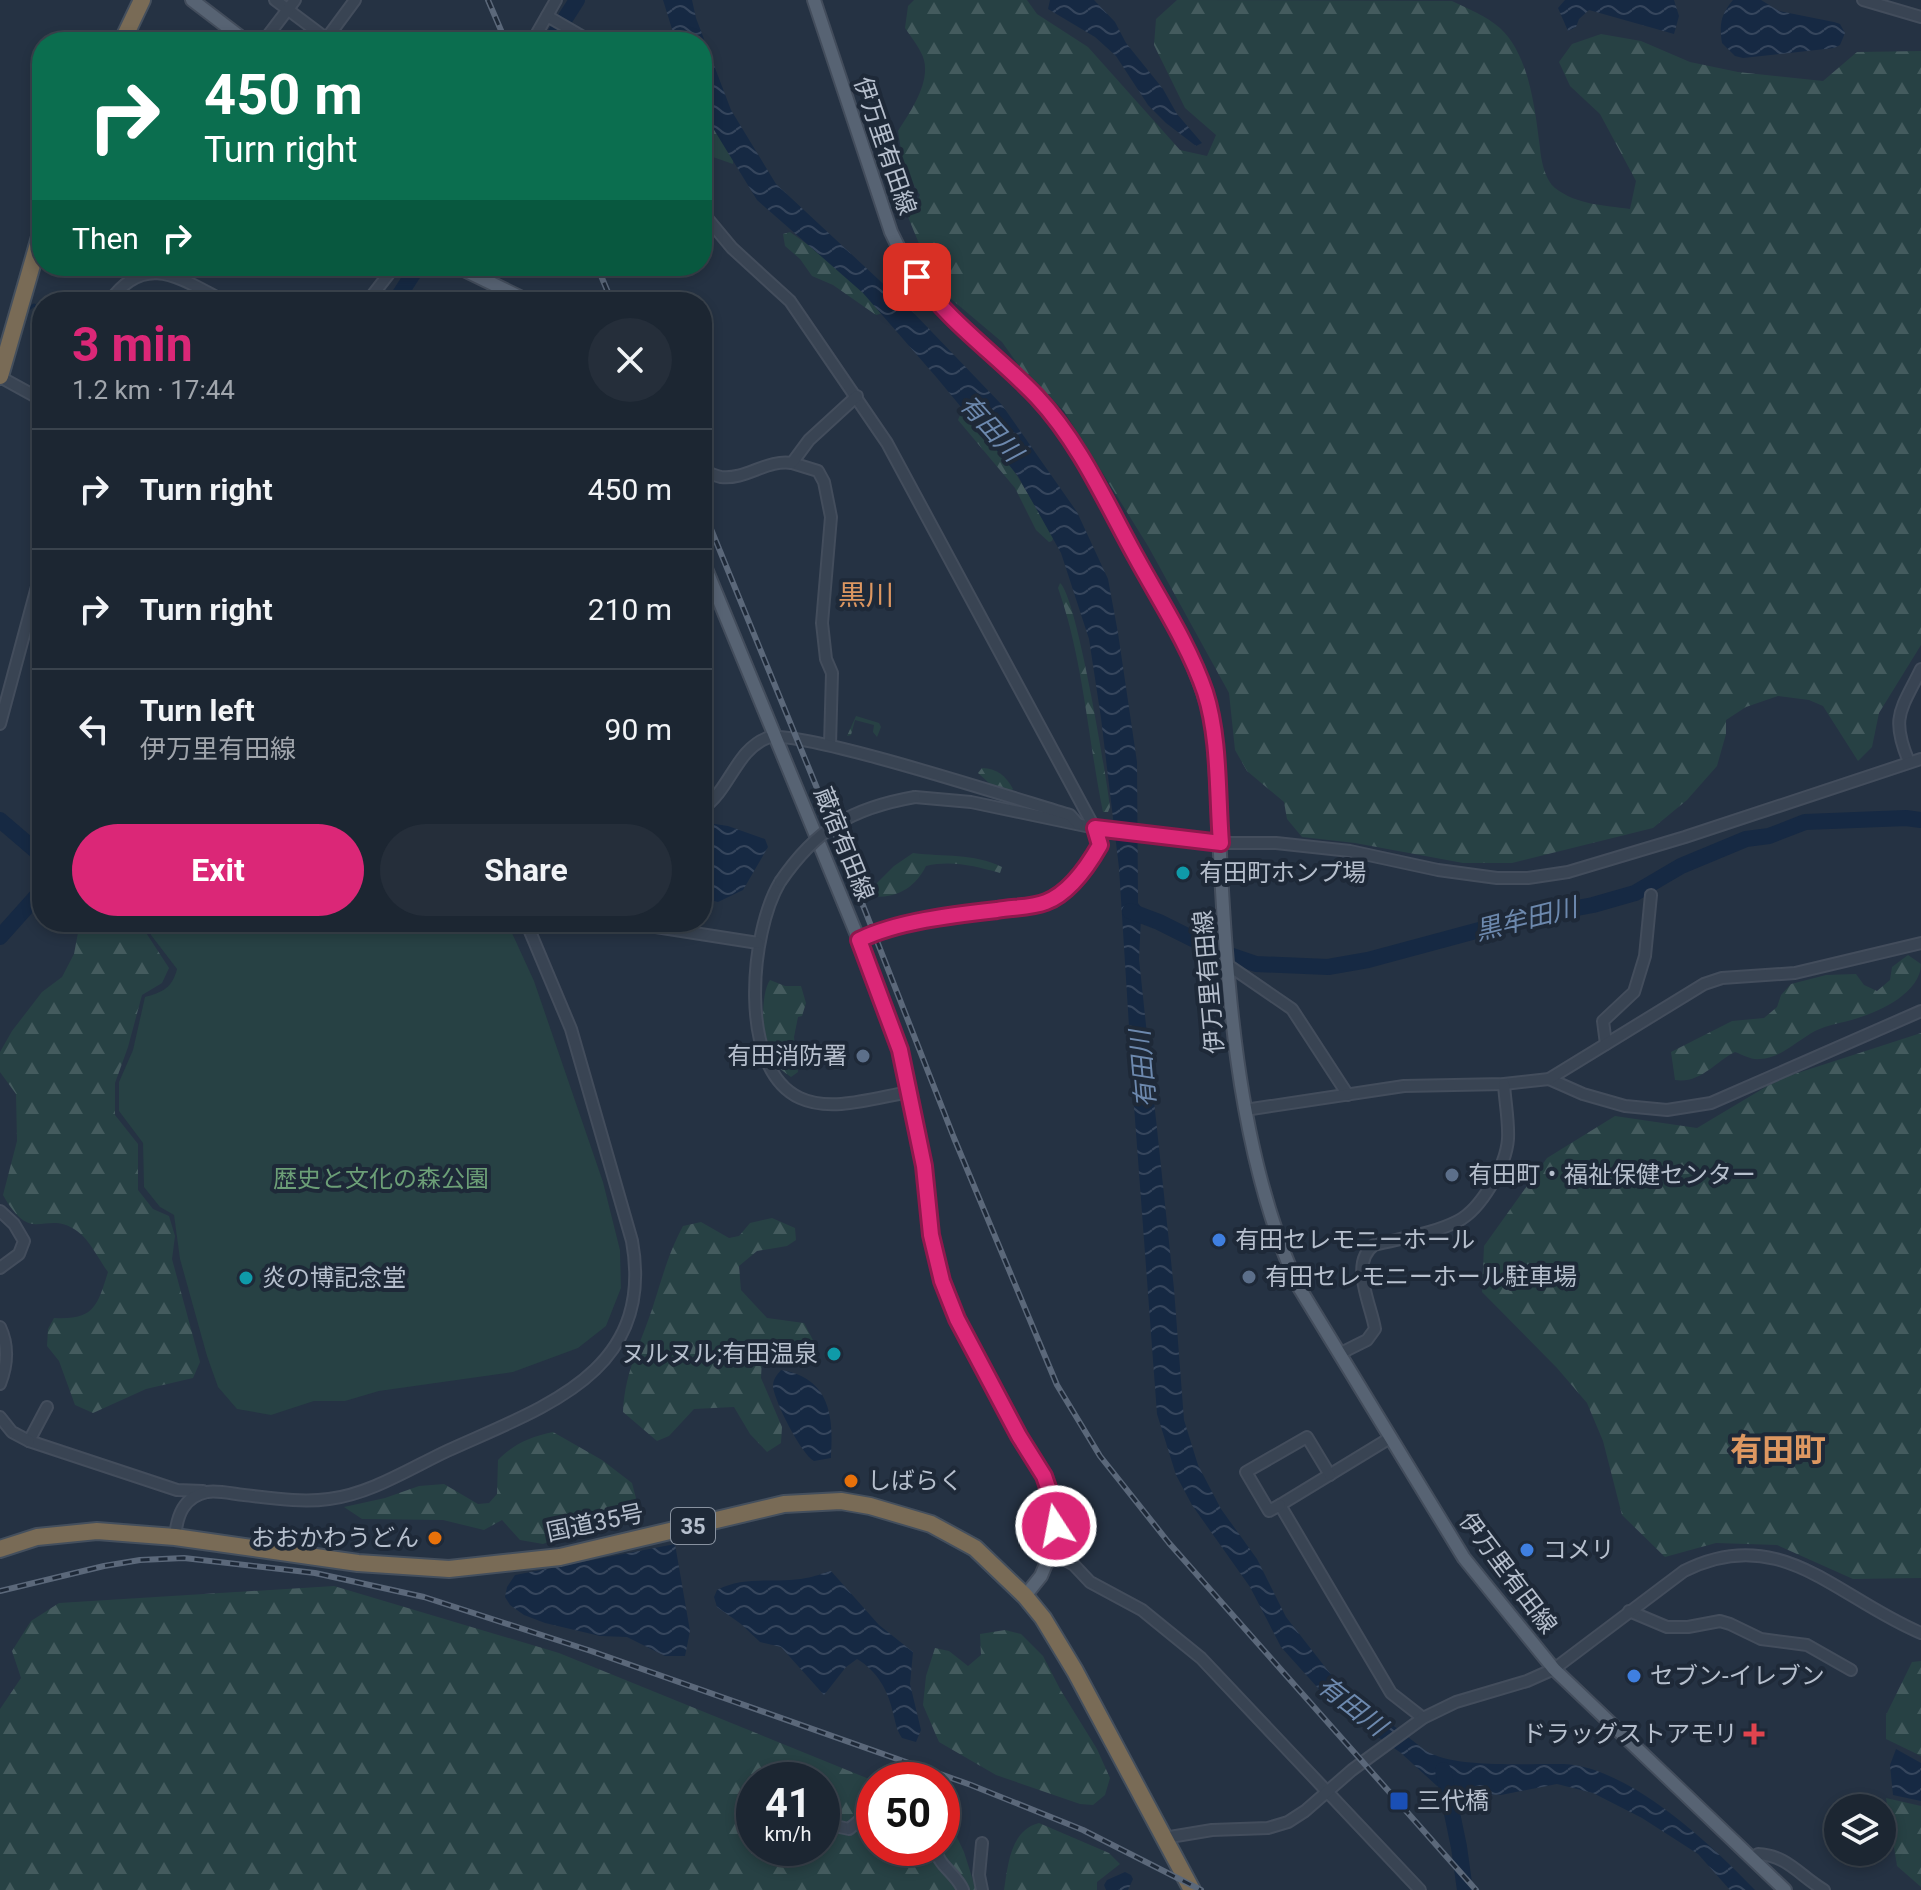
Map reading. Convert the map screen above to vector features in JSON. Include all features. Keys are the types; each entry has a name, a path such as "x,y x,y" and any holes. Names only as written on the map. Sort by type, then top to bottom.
{"highway":[{"path":"127,32 142,0"},
{"path":"0,376 32,265"},
{"name":"国道35号","path":"0,1549 37,1537 97,1531 175,1537 358,1563 449,1569 560,1557 784,1504 841,1501 870,1506 931,1524 975,1548 1025,1596 1043,1618 1075,1671 1192,1890"}],"main road":[{"path":"192,0 234,32"},
{"name":"伊万里有田線","path":"814,0 881,203 903,258 931,297 1037,397 1072,442 1188,652 1205,693 1213,727 1228,965 1245,1110 1279,1244 1297,1284 1464,1558 1554,1669 1785,1890"},
{"path":"477,276 509,292"},
{"name":"蔵宿有田線","path":"712,583 859,940 900,1050 924,1166 931,1235 942,1281 957,1319 1019,1436 1044,1476 1053,1502 1056,1526 1051,1552 1041,1576 1025,1596"}],"street":[{"path":"275,0 318,32"},
{"path":"271,32 295,0"},
{"path":"334,32 355,0"},
{"path":"538,32 556,0"},
{"path":"1863,0 1921,17"},
{"path":"548,17 577,32"},
{"path":"712,224 732,248 790,301 887,443 1095,828 1100,845 1087,867 1046,902 955,915 874,933 859,940"},
{"path":"118,292 130,279 138,276"},
{"path":"175,276 206,292"},
{"path":"375,292 387,276"},
{"path":"0,376 32,394"},
{"path":"792,463 809,440 857,396"},
{"path":"712,474 721,477 741,475 783,462 818,471 824,482 831,517 822,623 826,659 832,673 830,745"},
{"path":"0,724 32,605"},
{"path":"1909,762 1900,741 1897,722 1921,669"},
{"path":"712,801 741,758 764,739 776,735 830,745 1070,815 1079,825"},
{"path":"910,1092 823,1104 801,1099 780,1083 766,1064 758,1036 758,943 765,910 780,882 807,846 847,816 866,808 915,797 971,802 1095,828 1221,843 1276,843 1350,851 1438,870 1497,878 1528,878 1568,872 1685,837 1921,759"},
{"path":"1606,1044 1603,1021 1634,992 1645,956 1651,895"},
{"path":"0,1417 12,1432 29,1441 177,1490 301,1501 329,1499 368,1488 560,1397 580,1386 601,1367 626,1324 636,1282 636,1263 571,1029 530,932"},
{"path":"688,932 758,943"},
{"path":"1245,1110 1404,1086 1504,1084 1549,1079 1704,984 1722,978 1795,973 1921,943"},
{"path":"1228,965 1292,1009 1348,1095"},
{"path":"1549,1079 1583,1094 1625,1106 1667,1110 1711,1103 1921,1011"},
{"path":"1339,1354 1367,1340 1375,1329 1362,1264 1366,1251 1374,1245 1455,1223 1475,1211 1486,1193 1508,1142 1504,1084"},
{"path":"0,1211 14,1224 24,1241 19,1254 0,1268"},
{"path":"0,1327 5,1337 0,1384"},
{"path":"29,1441 47,1407"},
{"path":"1330,1475 1307,1437 1246,1472 1269,1511 1330,1475 1390,1438"},
{"path":"175,1537 177,1517 187,1502 209,1492"},
{"path":"1280,1505 1391,1693 1418,1721"},
{"path":"1051,1552 1074,1565 1090,1582 1142,1610 1178,1637 1420,1890"},
{"path":"1164,1838 1212,1830 1268,1828 1288,1822 1418,1721 1456,1702 1527,1681 1554,1669 1684,1571 1705,1560 1731,1554 1757,1554 1783,1560 1921,1633"},
{"path":"1629,1611 1667,1627 1720,1621 1761,1639 1807,1645 1851,1670"},
{"path":"982,1843 979,1875 982,1890"},
{"path":"1753,1858 1758,1854 1769,1855 1798,1868 1824,1890"},
{"path":"943,1866 955,1876 963,1890"}],"green space":[{"path":"914,0 1027,0 1037,14 1088,47 1180,150 1207,156 1216,135 1185,108 1154,45 1156,19 1177,0 1452,1 1495,24 1518,53 1533,101 1546,175 1555,188 1581,201 1630,209 1636,181 1600,114 1570,86 1559,62 1572,44 1601,34 1641,41 1690,62 1738,72 1823,81 1857,52 1921,51 1921,645 1879,713 1872,747 1858,761 1823,706 1809,700 1778,696 1746,707 1726,720 1726,734 1717,766 1687,800 1653,828 1512,863 1463,863 1355,843 1302,837 1287,819 1284,802 1247,771 1235,750 1229,693 1148,546 1064,411 1019,366 1002,342 937,287 908,217 920,195 904,169 898,131 918,97 924,79 923,56 905,28 908,6"},
{"path":"712,113 733,153 733,164 713,157"},
{"path":"790,232 853,277 883,313 876,315 833,285 812,276 800,259 785,246 783,234"},
{"path":"960,415 987,434 1000,450 1054,536 1052,541 1049,542 1036,530 1015,488 958,420"},
{"path":"1060,583 1074,619 1090,688 1110,807 1108,812 1103,812 1079,670 1058,588"},
{"path":"856,716 879,723 881,727 877,737 873,732 874,725 855,720 851,735 847,736"},
{"path":"982,768 1004,776 1013,789 1011,793 989,783 978,773"},
{"path":"913,853 969,857 1002,867 1000,873 954,864 926,866 906,889 893,895 876,897 877,883"},
{"path":"78,932 146,932 169,968 162,983 142,995 115,1083 115,1115 138,1144 138,1190 153,1209 169,1216 175,1236 172,1259 200,1362 193,1378 146,1389 93,1413 75,1405 59,1361 47,1346 48,1329 54,1318 78,1317 92,1309 108,1272 77,1231 56,1223 31,1224 13,1211 3,1195 17,1141 16,1094 0,1072 0,1052 42,992 62,977 74,954"},
{"name":"歴史と文化の森公園","path":"150,932 512,932 534,981 603,1182 620,1250 621,1288 606,1326 578,1348 513,1372 379,1391 345,1401 314,1401 271,1415 237,1409 218,1387 207,1356 180,1259 174,1215 160,1207 144,1187 143,1143 119,1111 119,1082 133,1050 145,997 166,988 177,969"},
{"path":"1908,955 1921,964 1919,974 1907,992 1888,1005 1867,1015 1820,1029 1768,1058 1757,1059 1735,1052 1700,1076 1675,1080 1671,1052 1732,1021 1764,1018 1777,1007 1781,995 1791,984 1826,975 1856,974 1864,985 1877,991 1890,980 1892,967"},
{"path":"770,980 785,986 801,986 806,1003 802,1016 798,1017 794,1037 798,1072 791,1077 778,1067 768,1053 763,1008"},
{"path":"1921,1033 1921,1578 1853,1579 1777,1545 1716,1543 1665,1557 1622,1515 1603,1441 1587,1403 1482,1292 1484,1246 1547,1158 1615,1116 1697,1128 1779,1079"},
{"path":"772,1218 795,1228 796,1240 787,1246 757,1251 739,1266 741,1290 767,1318 804,1323 814,1342 793,1358 762,1359 761,1378 782,1427 781,1443 767,1452 750,1434 734,1407 694,1409 669,1436 657,1441 623,1412 624,1397 670,1254 683,1226 701,1222 729,1238 739,1236 750,1223"},
{"path":"553,1432 602,1460 632,1483 638,1506 631,1522 619,1527 576,1531 543,1544 520,1540 502,1520 484,1530 443,1520 362,1519 344,1507 419,1486 444,1484 478,1504 489,1503 497,1494 498,1460 523,1442"},
{"path":"334,1586 559,1653 827,1762 736,1762 736,1866 840,1866 840,1767 856,1774 856,1866 960,1866 960,1844 976,1890 0,1890 0,1709 21,1678 12,1651 31,1621 59,1603"},
{"path":"1005,1630 1021,1634 1043,1656 1097,1749 1110,1778 1105,1795 1093,1805 1080,1804 996,1775 939,1742 923,1705 926,1676 935,1648 949,1651 968,1666 981,1655 980,1634"},
{"path":"1921,1661 1921,1756 1886,1739 1886,1715 1912,1662"},
{"path":"1896,1800 1921,1806 1921,1887 1897,1866"},
{"path":"1039,1823 1109,1853 1120,1864 1097,1882 1097,1890 1004,1890 1016,1841 1029,1827"}],"water":[{"path":"663,0 692,0 701,32 673,32"},
{"path":"1050,0 1094,0 1115,22 1126,43 1163,89 1177,114 1202,143 1196,146 1166,123 1148,105 1116,56 1095,37 1048,9"},
{"path":"1565,0 1674,0 1679,16 1674,34 1589,10 1579,19 1576,27 1568,31 1558,8"},
{"path":"1733,0 1761,0 1779,11 1840,24 1845,33 1840,45 1834,48 1743,58 1735,56 1722,43 1721,30 1723,15"},
{"name":"有田川","path":"712,60 731,110 776,184 907,306 1002,405 1077,512 1108,579 1137,762 1138,903 1144,911 1139,959 1174,1289 1184,1420 1198,1465 1221,1509 1257,1559 1286,1617 1336,1681 1426,1751 1439,1757 1474,1763 1564,1764 1589,1768 1642,1793 1668,1811 1755,1890 1730,1890 1698,1854 1642,1818 1593,1793 1557,1784 1501,1795 1454,1793 1437,1786 1401,1753 1335,1707 1281,1647 1250,1587 1192,1505 1176,1475 1157,1414 1119,868 1089,639 1061,553 1018,476 937,378 863,293 757,200 712,127"},
{"path":"712,824 765,839 768,847 743,890 718,902 712,900"},
{"path":"781,1370 810,1381 826,1401 831,1428 831,1458 814,1461 789,1427 773,1387"},
{"path":"675,1544 690,1631 685,1656 665,1656 627,1637 600,1636 545,1623 524,1615 505,1597 515,1575"},
{"path":"831,1571 879,1625 913,1652 910,1684 921,1730 916,1742 902,1738 885,1689 864,1664 857,1659 846,1667 824,1695 781,1647 760,1642 717,1607 714,1597 717,1590 728,1585 795,1580"},
{"path":"1896,1749 1921,1763 1921,1801 1893,1794 1890,1765"},
{"path":"1125,1872 1133,1879 1128,1890 1106,1890 1104,1885 1107,1880"}],"waterway":[{"path":"556,32 577,0"},
{"path":"401,292 412,276"},
{"path":"26,311 32,306"},
{"path":"0,820 32,847"},
{"name":"黒牟田川","path":"1130,911 1215,950 1256,964 1328,967 1368,960 1524,918 1593,905 1635,893 1681,866 1746,839 1769,836 1805,822 1921,820"},
{"path":"0,937 32,901"},
{"path":"1443,1770 1465,1890"}],"railway":[{"path":"488,0 502,32"},
{"path":"601,276 608,292"},
{"path":"712,531 821,798 954,1138 1057,1385 1100,1456 1169,1543 1476,1890"},
{"path":"0,1591 104,1566 184,1558 315,1573 424,1597 591,1651 971,1785 1083,1830 1201,1890"}],"place":[{"name":"有田町ホンプ場","path":"1183,873"},
{"name":"有田消防署","path":"863,1056"},
{"name":"有田町・福祉保健センター","path":"1452,1175"},
{"name":"有田セレモニーホール","path":"1219,1240"},
{"name":"有田セレモニーホール駐車場","path":"1249,1277"},
{"name":"炎の博記念堂","path":"246,1278"},
{"name":"ヌルヌル;有田温泉","path":"834,1354"},
{"name":"しばらく","path":"851,1481"},
{"name":"おおかわうどん","path":"435,1538"},
{"name":"コメリ","path":"1527,1550"},
{"name":"セブン-イレブン","path":"1634,1676"},
{"name":"ドラッグストアモリ","path":"1754,1734"},
{"name":"三代橋","path":"1399,1801"}],"district":[{"name":"黒川","path":"866,595"},
{"name":"有田町","path":"1778,1450"}],"route":[{"path":"917,277 931,297 963,329 1037,397 1072,442 1188,652 1205,693 1213,727 1221,843 1095,828 1100,845 1087,867 1046,902 955,915 874,933 859,940 900,1050 924,1166 931,1235 942,1281 957,1319 1019,1436 1044,1476 1053,1502 1056,1526"}]}
